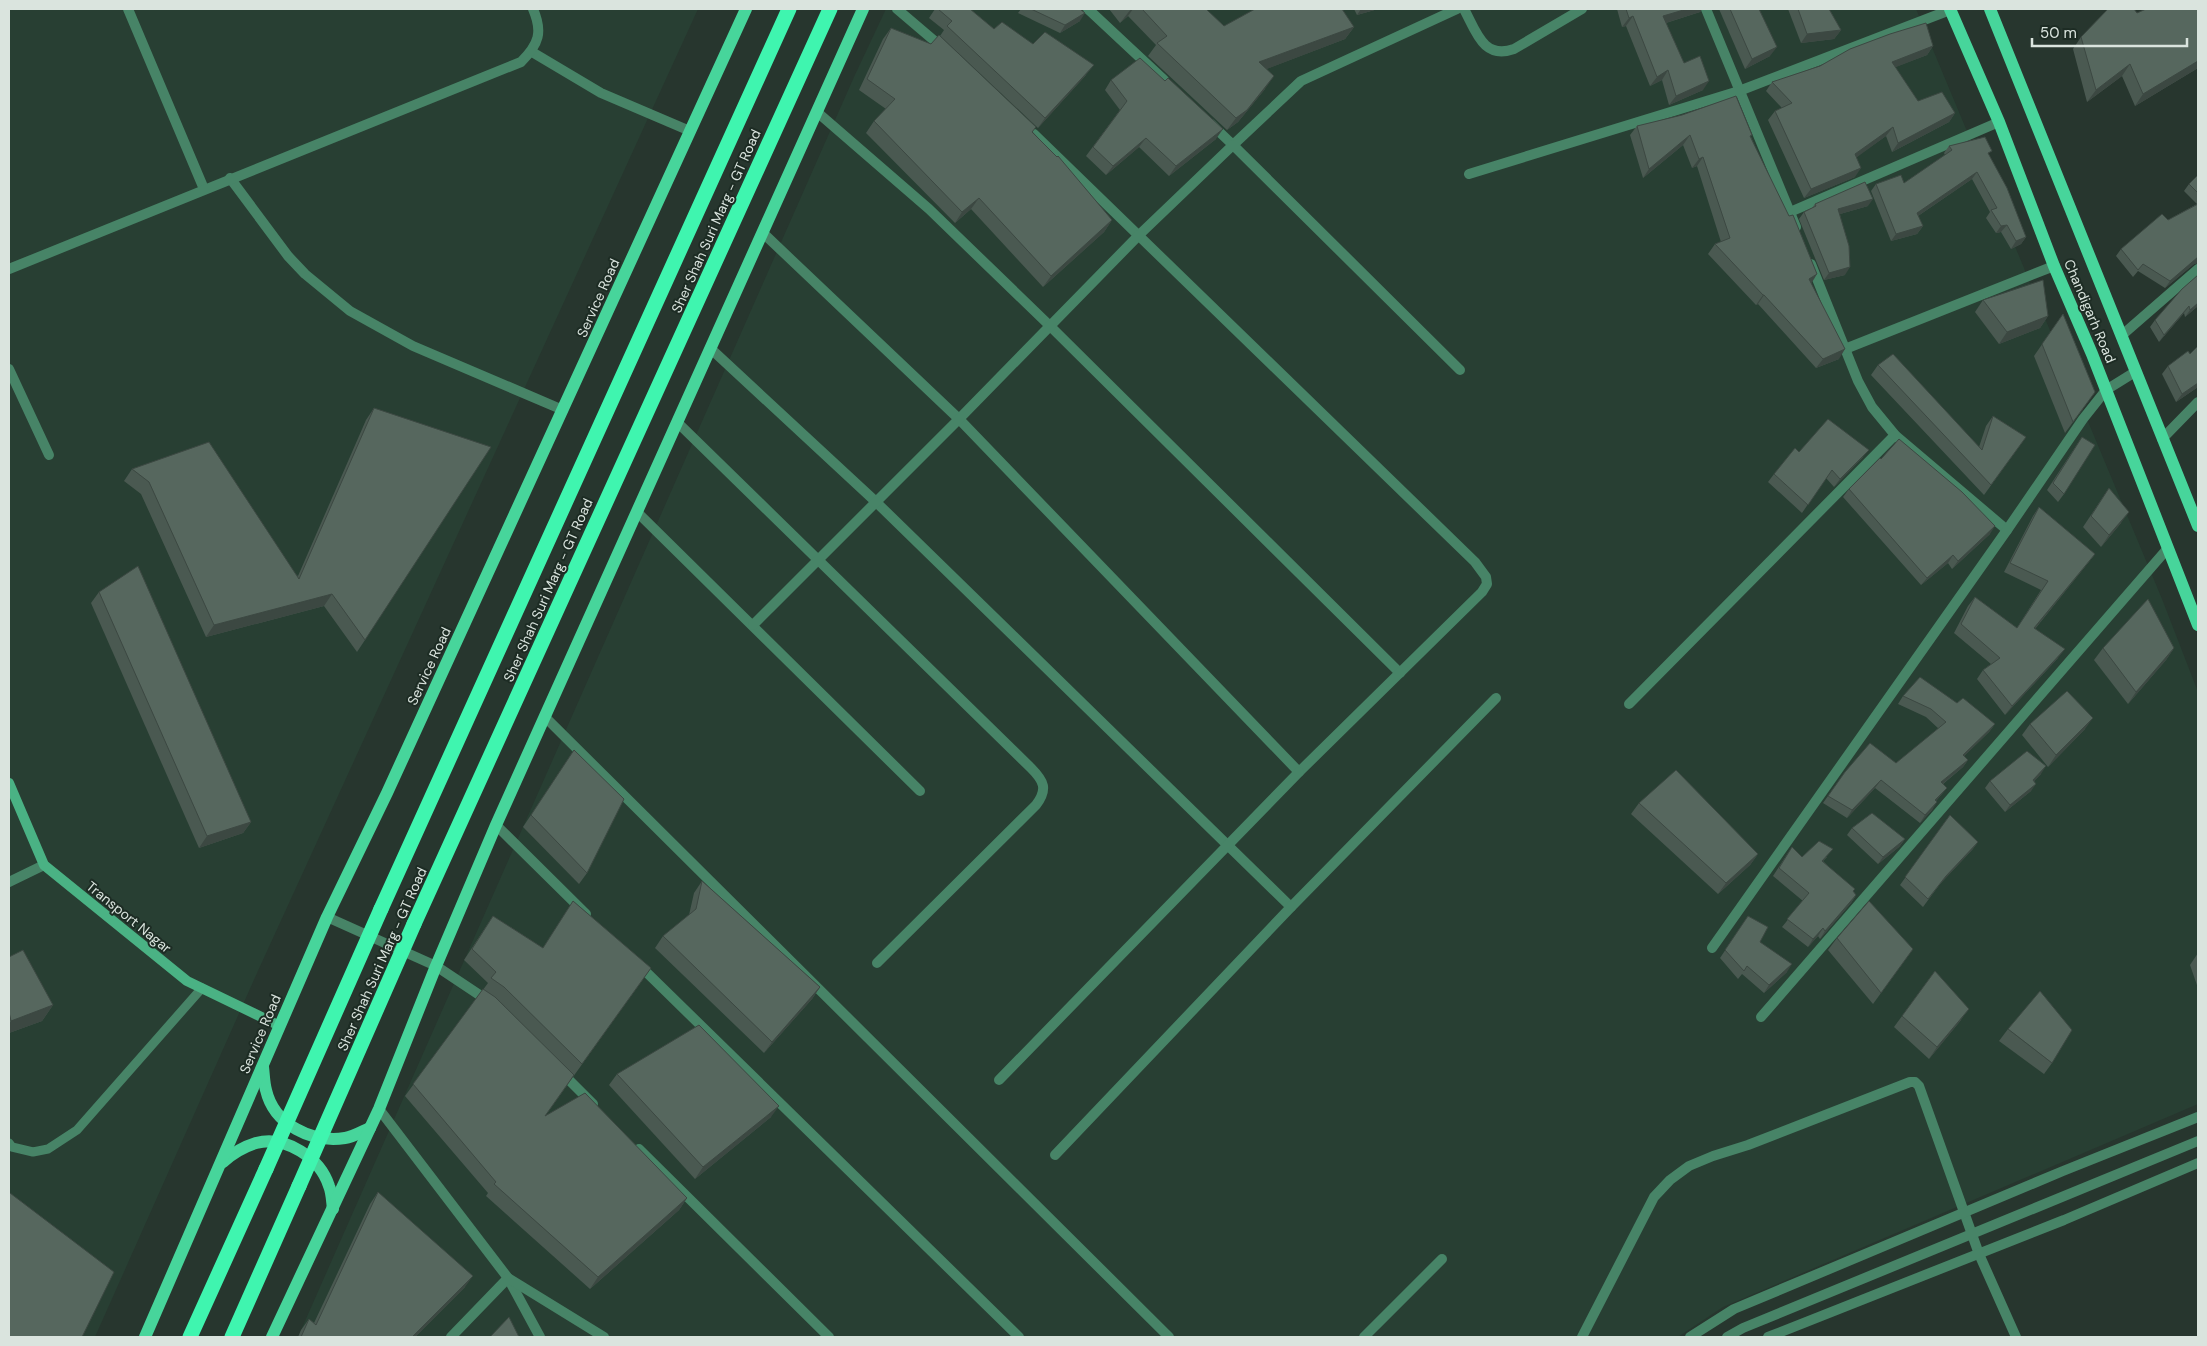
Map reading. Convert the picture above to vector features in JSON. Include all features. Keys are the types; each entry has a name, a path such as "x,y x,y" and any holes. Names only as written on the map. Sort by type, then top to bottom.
{"highway":[{"name":"Sher Shah Suri Marg - GT Road","path":"190,1337 789,9"},
{"name":"Sher Shah Suri Marg - GT Road","path":"232,1337 414,924 830,9"}],"main road":[{"name":"Service Road","path":"145,1337 327,916 387,793 746,9"},
{"path":"272,1337 379,1109 436,966 496,825 863,9"},
{"name":"Chandigarh Road","path":"1950,9 1999,122 2054,266 2106,390 2198,625"},
{"name":"Chandigarh Road","path":"1990,9 2198,526"},
{"path":"263,1066 266,1092 278,1114 297,1131 322,1139 347,1138 370,1128"},
{"path":"219,1166 237,1151 251,1145 258,1143 281,1143 302,1151 319,1166 330,1186 333,1209"}],"street":[{"path":"128,9 204,189"},
{"path":"9,269 230,178 521,62 532,52 538,40 537,19 533,9"},
{"path":"897,9 953,57"},
{"path":"1088,9 1175,91"},
{"path":"753,625 959,419 1139,235 1301,81 1457,9"},
{"path":"1464,9 1481,40 1489,50 1503,53 1514,49 1582,9"},
{"path":"1706,9 1801,238"},
{"path":"1469,174 1739,91 1950,9"},
{"path":"532,52 601,93 690,131"},
{"path":"817,112 929,209 1049,325 1400,673"},
{"path":"1204,118 1460,370"},
{"path":"1790,212 1999,122"},
{"path":"999,1080 1299,772 1482,592 1487,584 1486,577 1474,562 1024,125"},
{"path":"230,178 288,256 305,274 350,311 412,346 563,410"},
{"path":"762,232 959,419 1299,772"},
{"path":"1808,256 1858,382 1872,407 1895,435 2007,530"},
{"path":"1845,349 2054,266"},
{"path":"2121,336 2198,269"},
{"path":"710,348 876,502 1291,907"},
{"path":"9,369 49,455"},
{"path":"1712,948 2007,530 2083,419 2106,390 2135,372"},
{"path":"2162,439 2198,402"},
{"path":"677,422 1031,768 1044,786 1044,791 1036,805 877,963"},
{"path":"1629,704 1895,435"},
{"path":"637,512 920,791"},
{"path":"1761,1017 2168,548"},
{"path":"1055,1155 1291,907 1496,698"},
{"path":"545,717 1168,1337"},
{"name":"Transport Nagar","path":"9,783 44,865 187,981 280,1026"},
{"path":"496,825 595,922"},
{"path":"9,882 44,865"},
{"path":"327,916 436,966 463,982 498,1010"},
{"path":"630,956 1019,1337"},
{"path":"555,1066 604,1114"},
{"path":"1582,1337 1654,1197 1670,1180 1690,1166 1713,1156 1748,1145 1910,1082 1915,1082 1919,1086 1979,1254 2016,1337"},
{"path":"379,1109 508,1278 540,1337"},
{"path":"1690,1337 1734,1308 2198,1117"},
{"path":"1727,1337 1744,1328 1972,1233 2198,1141"},
{"path":"632,1142 829,1337"},
{"path":"1768,1337 2064,1220 2198,1163"},
{"path":"1364,1337 1442,1259"},
{"path":"451,1337 508,1278"},
{"path":"508,1278 604,1337"}],"lane":[{"path":"9,1143 12,1147 33,1152 48,1149 77,1130 202,988"}],"shaded area":[{"path":"9,9 698,9 257,973 95,1337 9,1337"},
{"path":"886,9 1916,9 2162,599 2198,692 2198,1104 1723,1307 1678,1337 298,1337 854,77"}],"building":[{"path":"938,9 970,9 994,29 1002,22 1033,44 1045,32 1094,65 1045,118 947,26 952,21"},
{"path":"1031,9 1080,9 1085,13 1065,25"},
{"path":"1142,9 1206,9 1224,26 1255,9 1342,9 1354,27 1259,62 1274,76 1247,110 1236,118 1157,43 1167,36"},
{"path":"1626,9 1687,9 1663,16 1684,63 1700,56 1709,81 1676,96 1668,70 1657,77 1633,16 1629,18"},
{"path":"1730,9 1759,9 1777,47 1752,59"},
{"path":"1798,9 1829,9 1841,30 1807,34"},
{"path":"2108,9 2134,9 2137,13 2146,9 2198,9 2198,61 2143,94 2130,64 2096,90 2081,37"},
{"path":"1926,23 1933,46 1892,62 1918,101 1942,92 1955,113 1898,143 1893,127 1855,154 1861,168 1811,189 1775,111 1792,103 1772,82 1820,66 1850,49"},
{"path":"891,28 931,44 939,35 1036,127 1032,132 1058,156 1112,220 1051,276 979,198 962,212 874,121 895,99 867,79"},
{"path":"1140,58 1165,81 1168,78 1223,129 1176,166 1146,138 1113,166 1093,147 1127,101 1111,80"},
{"path":"1736,96 1752,135 1750,136 1789,216 1793,215 1817,274 1809,279 1845,349 1823,359 1715,244 1730,238 1703,157 1699,159 1690,135 1649,169 1637,126 1682,115"},
{"path":"1985,137 1992,151 1988,153 2007,188 2026,237 2016,241 2007,225 2001,226 1991,210 1997,208 1977,172 1917,213 1923,226 1896,234 1876,184 1901,175 1904,183 1952,150 1949,146"},
{"path":"2198,175 2198,193 2189,184"},
{"path":"1865,182 1873,199 1838,209 1849,246 1850,267 1829,273 1804,212 1816,206 1815,204"},
{"path":"2198,204 2198,257 2170,281 2143,264 2138,270 2121,249 2162,214 2168,220"},
{"path":"2198,275 2198,303 2190,310 2189,306 2164,335 2155,320 2182,289"},
{"path":"2043,280 2048,316 2007,332 1983,300"},
{"path":"2063,314 2095,392 2073,422 2042,344"},
{"path":"2198,346 2198,383 2182,394 2168,366 2188,351 2190,354"},
{"path":"1893,354 1982,450 1993,416 2026,437 1991,485 1878,365"},
{"path":"374,408 491,447 365,640 332,594 214,625 149,482 132,469 209,442 299,579"},
{"path":"1828,419 1869,450 1840,479 1832,470 1808,505 1774,474 1795,448 1799,452"},
{"path":"2082,437 2095,445 2064,494 2053,483"},
{"path":"1899,439 1962,492 1995,526 1958,561 1953,555 1927,578 1849,489"},
{"path":"2109,488 2129,512 2109,535 2091,516"},
{"path":"2039,507 2095,554 2034,628 2065,649 2012,706 1983,670 2000,658 1961,624 1975,597 2017,628 2048,581 2010,563"},
{"path":"138,566 251,822 207,836 99,592"},
{"path":"2148,599 2174,648 2136,692 2103,648"},
{"path":"1920,677 1957,703 1963,698 1995,724 1963,755 1968,760 1941,782 1947,788 1935,800 1937,802 1925,815 1881,780 1852,810 1828,796 1845,772 1870,743 1896,763 1946,722 1931,709 1903,696"},
{"path":"2067,691 2093,718 2056,755 2030,724"},
{"path":"574,750 624,799 587,873 531,815"},
{"path":"2027,751 2046,766 2033,780 2036,784 2010,805 1990,781"},
{"path":"1676,770 1758,854 1726,883 1639,803"},
{"path":"1872,813 1905,839 1883,857 1852,828"},
{"path":"1950,815 1978,842 1946,876 1928,899 1905,877"},
{"path":"1819,841 1833,849 1822,861 1855,889 1853,891 1856,895 1825,931 1823,928 1813,939 1787,919 1809,893 1779,868 1792,847 1802,857"},
{"path":"702,881 820,987 772,1042 663,936 696,909"},
{"path":"573,901 651,968 582,1064 504,987 491,978 496,972 472,949 493,916 543,948"},
{"path":"1869,901 1913,949 1881,993 1837,938"},
{"path":"1748,916 1768,927 1760,942 1792,964 1769,985 1747,966 1744,971 1725,950"},
{"path":"23,950 53,1005 11,1021 9,1012 9,957"},
{"path":"1935,971 1969,1009 1937,1047 1902,1016"},
{"path":"483,989 495,997 574,1075 545,1116 585,1093 687,1198 598,1277 494,1184 496,1182 413,1084"},
{"path":"2040,991 2072,1030 2052,1063 2008,1029"},
{"path":"699,1025 779,1106 703,1167 617,1074"},
{"path":"378,1192 473,1276 412,1337 301,1337 309,1319 316,1325"},
{"path":"10,1193 114,1272 82,1337 9,1337"},
{"path":"509,1317 519,1337 490,1337"}]}
